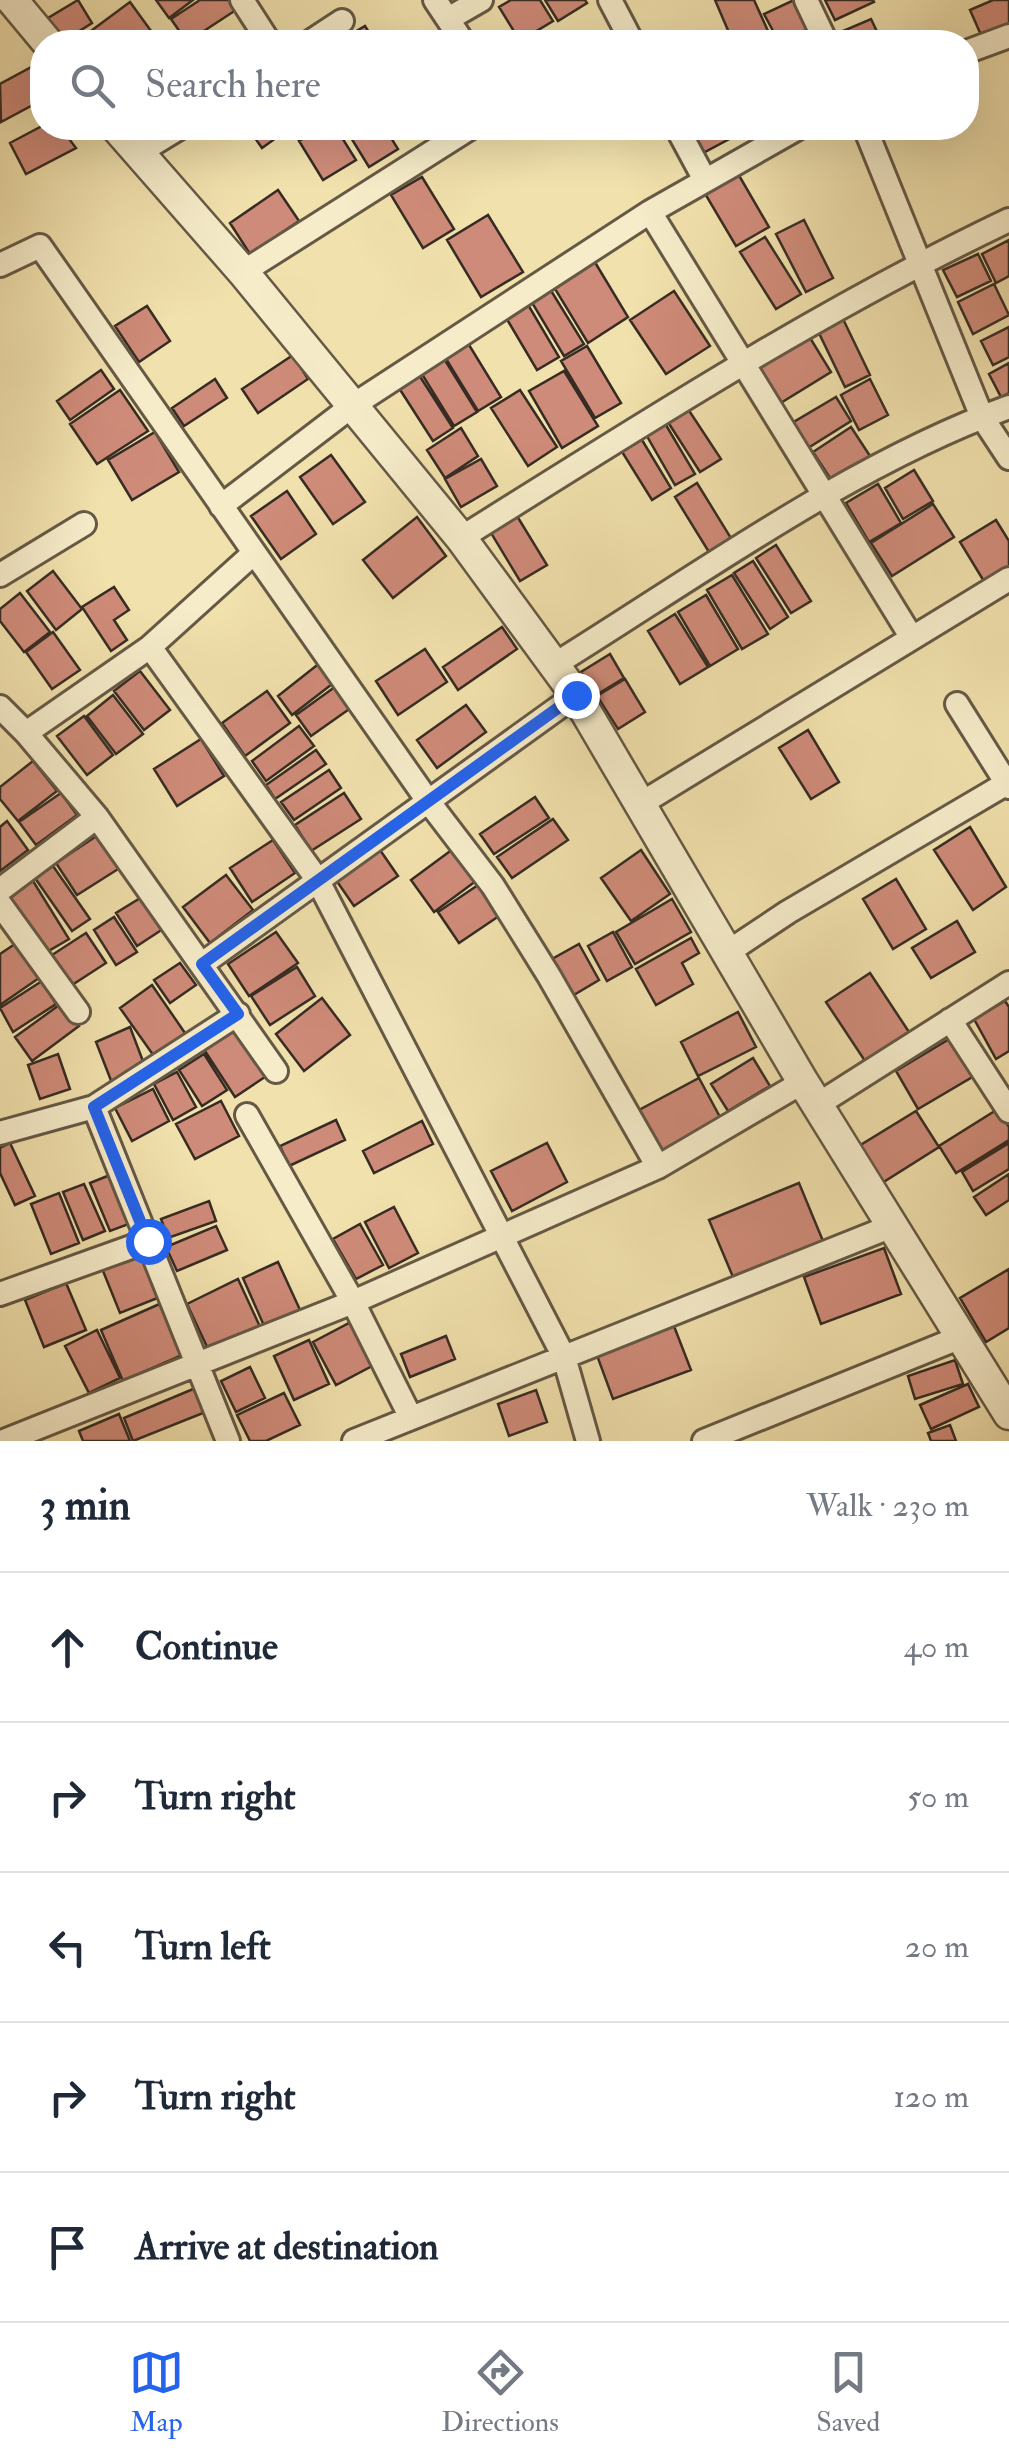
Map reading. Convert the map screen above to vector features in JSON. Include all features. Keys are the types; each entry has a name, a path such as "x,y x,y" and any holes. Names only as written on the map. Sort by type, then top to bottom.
{"street":[{"path":"12,0 37,30"},
{"path":"242,0 261,30"},
{"path":"456,30 442,9 481,0"},
{"path":"610,0 626,30"},
{"path":"806,0 820,30"},
{"path":"327,30 342,20"},
{"path":"979,47 1009,36"},
{"path":"127,140 243,272 461,538 576,695 810,1093 1009,1414"},
{"path":"138,154 160,140"},
{"path":"243,272 451,140"},
{"path":"683,140 705,180"},
{"path":"222,506 352,406 650,212 777,140"},
{"path":"869,140 982,417 1009,458"},
{"path":"650,212 912,638"},
{"path":"461,538 740,363 920,263 1009,220"},
{"path":"0,265 40,246 502,901 658,1167"},
{"path":"554,665 824,497 1009,407"},
{"path":"0,576 84,524"},
{"path":"26,733 150,647 254,552"},
{"path":"642,803 1009,580"},
{"path":"150,647 317,879 564,1357 588,1441"},
{"path":"202,964 576,695"},
{"path":"728,952 788,912 1008,784 957,704"},
{"path":"0,708 97,817 276,1070"},
{"path":"0,890 97,817"},
{"path":"0,904 78,1012"},
{"path":"4,1441 353,1302 658,1167 950,1020 1009,982"},
{"path":"0,1133 94,1107 238,1014"},
{"path":"950,1020 1009,1111"},
{"path":"94,1107 228,1441"},
{"path":"248,1115 353,1302 410,1416"},
{"path":"354,1441 892,1226"},
{"path":"0,1294 148,1241"},
{"path":"704,1441 962,1338"}],"building":[{"path":"78,0 92,23 81,30 55,30 48,18"},
{"path":"156,0 193,0 169,18"},
{"path":"200,0 229,0 236,10 205,30 179,30 171,19"},
{"path":"511,0 540,0 553,21 538,30 513,30 499,7"},
{"path":"545,0 585,0 587,3 558,21"},
{"path":"715,0 754,0 768,30 728,30"},
{"path":"794,0 809,29 773,30 764,14"},
{"path":"825,0 873,0 874,2 835,20"},
{"path":"993,0 1009,0 1009,23 981,35 970,10"},
{"path":"130,2 150,30 92,30"},
{"path":"871,19 876,30 845,30"},
{"path":"30,68 30,106 1,122 0,84"},
{"path":"30,132 30,140 70,140 76,148 26,174 10,143"},
{"path":"256,140 273,140 262,148"},
{"path":"344,140 356,160 323,180 299,141"},
{"path":"352,140 392,140 398,149 369,167"},
{"path":"696,140 727,140 703,153"},
{"path":"737,172 769,227 736,246 704,192"},
{"path":"422,177 454,229 423,248 391,195"},
{"path":"278,190 299,221 250,254 230,223"},
{"path":"488,215 523,272 481,297 447,240"},
{"path":"804,220 833,278 806,292 776,234"},
{"path":"765,237 801,294 776,309 740,252"},
{"path":"1009,240 1009,276 996,283 982,254"},
{"path":"978,254 991,281 957,297 943,270"},
{"path":"593,259 628,317 588,343 552,284"},
{"path":"994,284 1009,315 973,334 958,302"},
{"path":"550,289 584,344 564,356 531,301"},
{"path":"674,291 710,346 666,374 630,320"},
{"path":"527,303 559,357 537,370 505,316"},
{"path":"147,306 170,341 139,362 115,326"},
{"path":"843,319 870,375 845,387 818,331"},
{"path":"1009,327 1009,357 993,365 981,341"},
{"path":"804,328 831,372 779,404 752,360"},
{"path":"466,340 501,397 478,411 443,354"},
{"path":"587,346 621,403 595,418 561,361"},
{"path":"293,355 308,379 258,413 242,389"},
{"path":"443,357 477,412 454,426 420,371"},
{"path":"1009,363 1009,393 1001,397 989,374"},
{"path":"101,370 114,389 70,420 57,401"},
{"path":"564,371 598,426 562,448 529,391"},
{"path":"419,375 453,428 433,441 399,388"},
{"path":"215,379 227,398 184,426 172,408"},
{"path":"870,379 888,415 859,430 841,395"},
{"path":"120,390 148,431 97,464 70,424"},
{"path":"520,390 557,447 528,466 491,408"},
{"path":"836,397 851,421 808,448 792,423"},
{"path":"686,406 721,459 700,472 666,419"},
{"path":"663,420 695,474 675,485 644,431"},
{"path":"851,427 870,456 832,481 813,452"},
{"path":"461,428 478,456 445,478 427,450"},
{"path":"155,432 179,472 132,500 108,460"},
{"path":"639,435 671,488 652,500 619,447"},
{"path":"331,455 365,502 333,524 300,477"},
{"path":"481,459 497,486 461,507 445,479"},
{"path":"914,470 933,501 903,519 885,488"},
{"path":"697,483 734,543 712,557 675,497"},
{"path":"878,484 901,523 869,542 846,503"},
{"path":"287,491 316,534 281,559 251,516"},
{"path":"933,504 954,537 892,576 871,543"},
{"path":"517,516 547,565 520,581 491,533"},
{"path":"417,517 446,556 393,598 363,560"},
{"path":"996,520 1009,541 1009,568 985,583 960,542"},
{"path":"776,545 811,601 791,613 756,558"},
{"path":"753,561 788,617 770,629 734,573"},
{"path":"53,571 82,609 56,630 27,591"},
{"path":"732,575 768,634 742,649 707,590"},
{"path":"114,587 129,610 114,620 127,640 111,651 82,607"},
{"path":"20,593 50,632 24,652 0,621 0,609"},
{"path":"706,595 738,649 710,666 678,612"},
{"path":"675,614 708,667 680,684 648,631"},
{"path":"502,627 517,649 458,690 443,667"},
{"path":"53,632 80,670 52,689 26,652"},
{"path":"425,649 447,682 398,715 376,681"},
{"path":"610,654 624,678 596,695 581,672"},
{"path":"321,662 336,681 292,715 278,696"},
{"path":"140,671 170,710 144,730 114,691"},
{"path":"625,679 645,712 618,729 597,696"},
{"path":"339,684 355,705 311,736 296,715"},
{"path":"267,691 290,723 245,756 222,723"},
{"path":"113,695 143,734 116,754 87,716"},
{"path":"466,705 486,732 437,768 417,740"},
{"path":"84,716 113,755 87,775 57,736"},
{"path":"299,726 314,746 266,781 252,761"},
{"path":"808,730 839,782 811,799 779,748"},
{"path":"201,739 224,776 177,806 154,769"},
{"path":"316,750 326,764 275,799 266,785"},
{"path":"33,761 57,791 18,821 0,799 0,787"},
{"path":"329,770 341,788 294,820 281,802"},
{"path":"61,793 77,815 36,845 19,822"},
{"path":"344,793 361,819 311,851 295,825"},
{"path":"535,797 549,818 494,854 480,834"},
{"path":"553,819 568,840 512,878 497,857"},
{"path":"7,821 28,850 0,871 0,827"},
{"path":"970,827 1006,887 973,910 934,850"},
{"path":"101,833 123,866 77,895 56,863"},
{"path":"273,840 295,873 252,902 230,868"},
{"path":"457,846 480,878 434,912 411,880"},
{"path":"380,850 398,876 354,906 336,880"},
{"path":"641,850 670,894 631,921 601,878"},
{"path":"53,866 90,919 72,931 35,878"},
{"path":"226,875 253,910 210,943 183,907"},
{"path":"896,879 926,929 893,949 863,899"},
{"path":"33,881 69,939 45,953 9,896"},
{"path":"484,881 505,912 459,943 438,912"},
{"path":"142,897 163,929 137,946 116,913"},
{"path":"672,899 691,932 635,964 616,932"},
{"path":"114,917 137,952 116,965 94,930"},
{"path":"957,921 975,952 931,978 912,948"},
{"path":"276,932 298,963 249,996 228,964"},
{"path":"613,932 632,967 607,981 588,946"},
{"path":"86,933 106,963 72,985 52,955"},
{"path":"691,938 699,953 682,963 693,984 656,1005 636,969"},
{"path":"15,944 39,978 0,1005 0,954"},
{"path":"579,944 599,980 572,996 552,959"},
{"path":"180,963 196,985 170,1003 154,980"},
{"path":"297,967 315,996 270,1025 251,996"},
{"path":"870,973 909,1032 865,1061 826,1002"},
{"path":"42,981 56,1004 13,1032 0,1008"},
{"path":"152,985 187,1036 156,1059 120,1008"},
{"path":"322,998 350,1035 304,1071 276,1034"},
{"path":"1005,1001 1009,1007 1009,1051 996,1059 974,1019"},
{"path":"62,1003 79,1026 32,1061 15,1037"},
{"path":"738,1012 756,1047 698,1076 681,1042"},
{"path":"236,1026 268,1075 235,1097 203,1048"},
{"path":"130,1027 146,1069 112,1083 96,1042"},
{"path":"951,1038 974,1076 918,1109 896,1071"},
{"path":"58,1054 70,1089 40,1099 28,1065"},
{"path":"204,1054 227,1090 202,1106 179,1070"},
{"path":"753,1058 770,1086 728,1111 711,1084"},
{"path":"177,1072 196,1107 173,1120 154,1084"},
{"path":"699,1078 721,1119 661,1151 639,1110"},
{"path":"153,1089 169,1121 132,1141 115,1108"},
{"path":"221,1101 239,1136 195,1159 176,1124"},
{"path":"998,1109 1009,1127 1009,1140 956,1173 939,1146"},
{"path":"916,1111 939,1147 882,1183 859,1146"},
{"path":"336,1120 345,1140 289,1166 280,1146"},
{"path":"422,1121 433,1144 374,1173 363,1151"},
{"path":"10,1143 35,1196 15,1205 0,1173 0,1148"},
{"path":"547,1143 567,1182 512,1211 491,1171"},
{"path":"1009,1143 1009,1169 973,1191 962,1172"},
{"path":"115,1173 134,1222 110,1231 90,1183"},
{"path":"1009,1174 1009,1200 986,1215 974,1197"},
{"path":"799,1183 823,1241 733,1277 709,1220"},
{"path":"84,1184 105,1231 83,1240 63,1192"},
{"path":"59,1193 79,1243 51,1254 31,1204"},
{"path":"209,1201 216,1221 168,1238 161,1219"},
{"path":"394,1207 418,1253 389,1268 365,1222"},
{"path":"360,1224 383,1265 356,1279 333,1239"},
{"path":"216,1226 227,1250 177,1271 166,1247"},
{"path":"884,1248 901,1294 821,1324 804,1277"},
{"path":"140,1250 160,1297 120,1313 101,1266"},
{"path":"278,1262 301,1312 265,1328 243,1278"},
{"path":"1009,1269 1009,1328 986,1342 960,1298"},
{"path":"238,1279 261,1329 210,1353 187,1304"},
{"path":"66,1283 86,1330 44,1347 25,1300"},
{"path":"164,1302 187,1353 123,1381 101,1330"},
{"path":"672,1321 691,1370 613,1399 595,1350"},
{"path":"351,1322 374,1365 336,1385 313,1342"},
{"path":"97,1330 120,1378 89,1393 65,1346"},
{"path":"446,1336 455,1359 410,1377 401,1354"},
{"path":"309,1340 329,1384 294,1400 274,1356"},
{"path":"955,1360 963,1384 915,1399 908,1376"},
{"path":"250,1367 265,1398 236,1412 221,1381"},
{"path":"968,1384 979,1407 931,1429 920,1405"},
{"path":"198,1387 208,1411 133,1441 124,1418"},
{"path":"536,1390 547,1422 509,1436 498,1404"},
{"path":"284,1393 300,1425 266,1441 250,1441 237,1415"},
{"path":"119,1414 130,1441 83,1441 79,1431"},
{"path":"950,1425 956,1441 931,1441 928,1433"}],"route":[{"path":"148,1241 94,1107 238,1014 202,964 576,695"}]}
